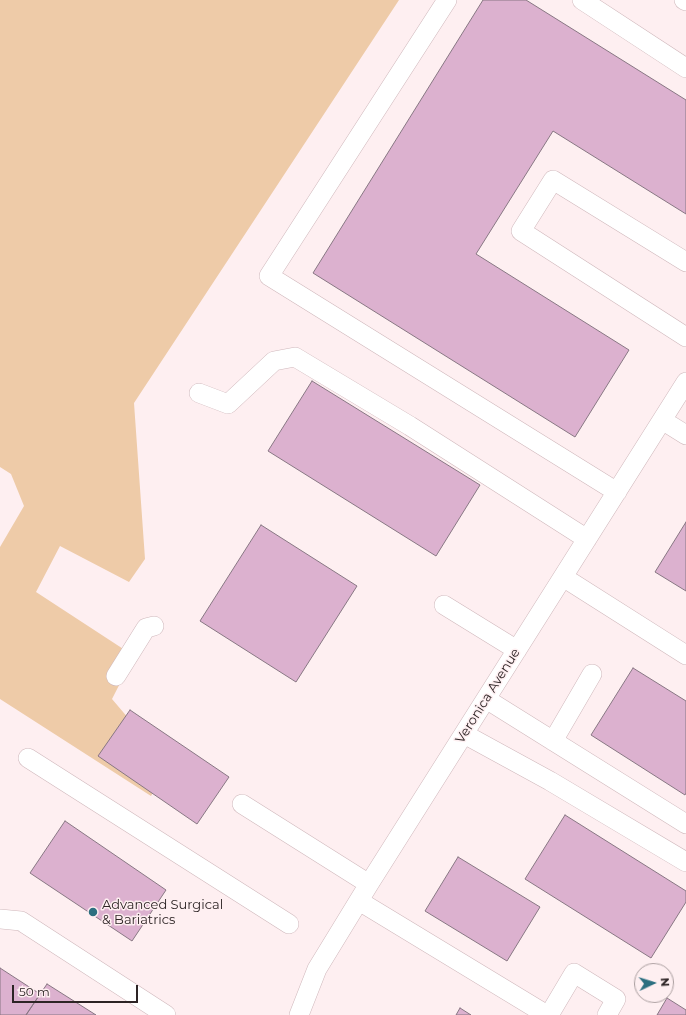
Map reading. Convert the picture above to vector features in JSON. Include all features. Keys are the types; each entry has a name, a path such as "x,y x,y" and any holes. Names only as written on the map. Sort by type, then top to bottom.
{"street":[{"path":"447,0 269,276 616,492"},
{"path":"582,0 686,68"},
{"path":"686,262 553,180 521,231 686,337"},
{"path":"199,393 228,404 274,361 295,357 410,426 587,539"},
{"name":"Veronica Avenue","path":"299,1015 318,969 369,884 686,382"},
{"path":"662,420 686,435"},
{"path":"563,577 686,655"},
{"path":"444,605 517,650"},
{"path":"116,676 146,628 154,626"},
{"path":"553,741 592,674"},
{"path":"486,699 686,824"},
{"path":"464,734 550,781 686,862"},
{"path":"28,758 289,924"},
{"path":"242,804 369,884"},
{"path":"359,901 548,1015 574,973 616,999 607,1015"},
{"path":"0,919 21,921 166,1015"}],"shaded area":[{"path":"0,0 399,0 134,403 145,559 129,582 60,546 36,592 134,656 112,699 169,766 151,796 0,699 0,547 24,506 11,474 0,467"}],"building":[{"path":"483,0 526,0 686,100 686,214 553,131 476,254 629,350 575,437 313,273"},
{"path":"312,381 480,485 436,556 268,451"},
{"path":"686,522 686,591 655,572"},
{"path":"261,525 357,586 296,682 200,621"},
{"path":"633,668 686,701 685,795 591,735"},
{"path":"130,710 229,777 197,824 98,756"},
{"path":"565,815 686,891 686,902 651,958 525,879"},
{"path":"65,821 166,890 132,941 30,873"},
{"path":"458,857 540,907 507,961 425,911"},
{"path":"0,968 40,994 26,1015 0,1015"},
{"path":"47,984 96,1015 26,1015"},
{"path":"674,1002 686,1010 686,1015 657,1015 664,1003"},
{"path":"460,1008 471,1015 456,1015"}],"place":[{"name":"Advanced Surgical & Bariatrics","path":"93,912"}]}
